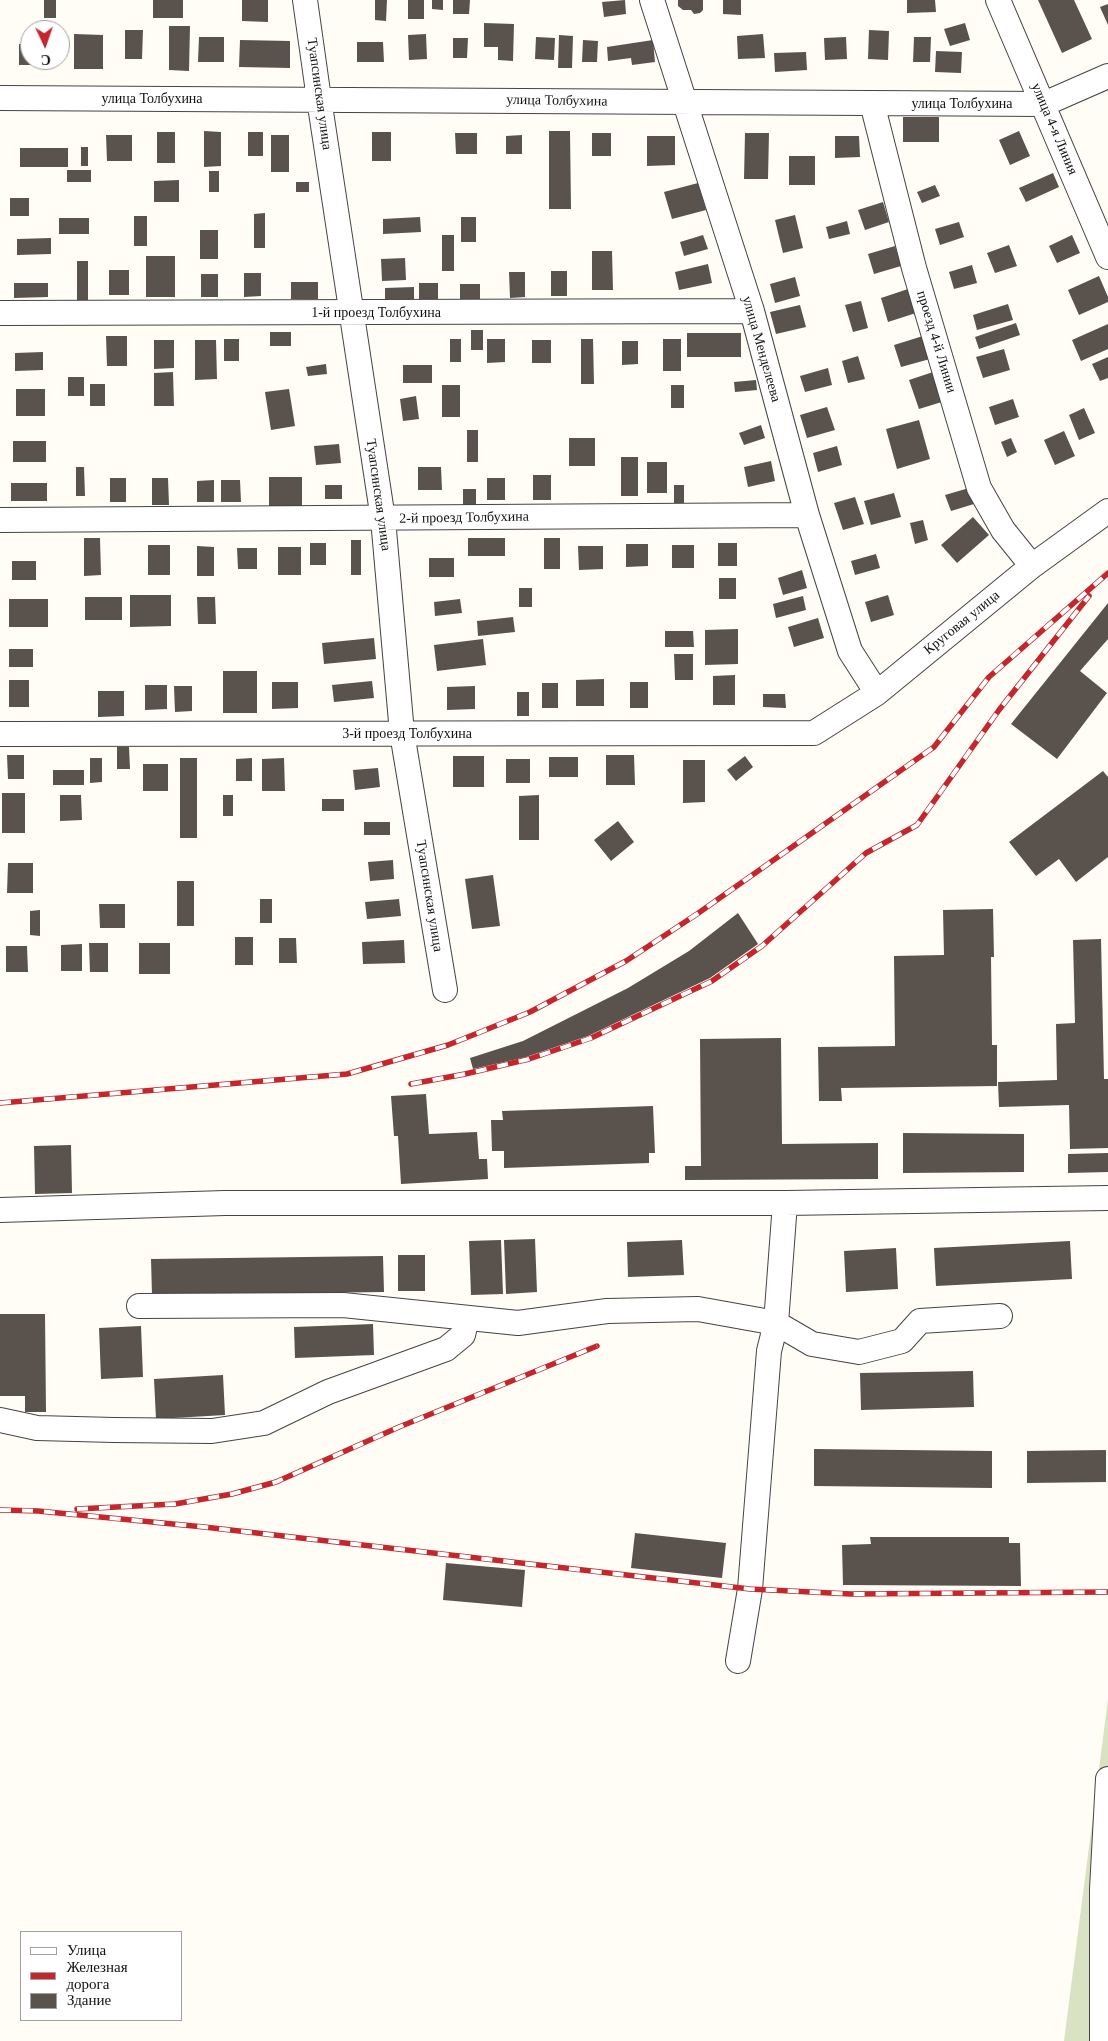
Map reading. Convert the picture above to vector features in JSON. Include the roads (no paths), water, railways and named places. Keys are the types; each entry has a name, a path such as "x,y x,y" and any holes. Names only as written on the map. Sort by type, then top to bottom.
{"street":[{"name":"Туапсинская улица","path":"305,0 383,519 402,734 445,990"},
{"name":"улица Менделеева","path":"652,0 752,311 807,515 850,651 877,693"},
{"name":"улица 4-я Линия","path":"998,0 1044,104 1108,258"},
{"name":"улица Толбухина","path":"0,98 1044,104 1108,76"},
{"name":"проезд 4-й Линии","path":"872,103 914,268 979,488 1003,530 1032,566"},
{"name":"1-й проезд Толбухина","path":"0,313 752,311"},
{"name":"Круговая улица","path":"814,733 877,693 1032,566 1108,511"},
{"name":"2-й проезд Толбухина","path":"0,520 807,515"},
{"name":"3-й проезд Толбухина","path":"0,734 814,733"},
{"path":"0,1210 225,1203 785,1203 1108,1198"},
{"path":"738,1661 750,1589 769,1351 776,1323 785,1203"},
{"path":"139,1306 343,1305 518,1323 607,1311 698,1309 776,1323 812,1344 859,1352 902,1341 920,1321 1000,1316"},
{"path":"0,1420 37,1428 212,1431 264,1423 328,1392 446,1349 463,1335 467,1318"},
{"path":"1102,2041 1102,1889 1108,1780"}],"railway":[{"path":"0,1103 347,1074 448,1045 530,1012 626,961 697,914 934,747 989,677 1108,573"},
{"path":"411,1084 529,1059 591,1038 712,981 762,946 866,853 917,825 999,710 1089,596"},
{"path":"77,1509 175,1504 232,1494 276,1482 399,1427 597,1346"},
{"path":"0,1510 38,1511 204,1527 750,1589 851,1594 1108,1592"}]}
